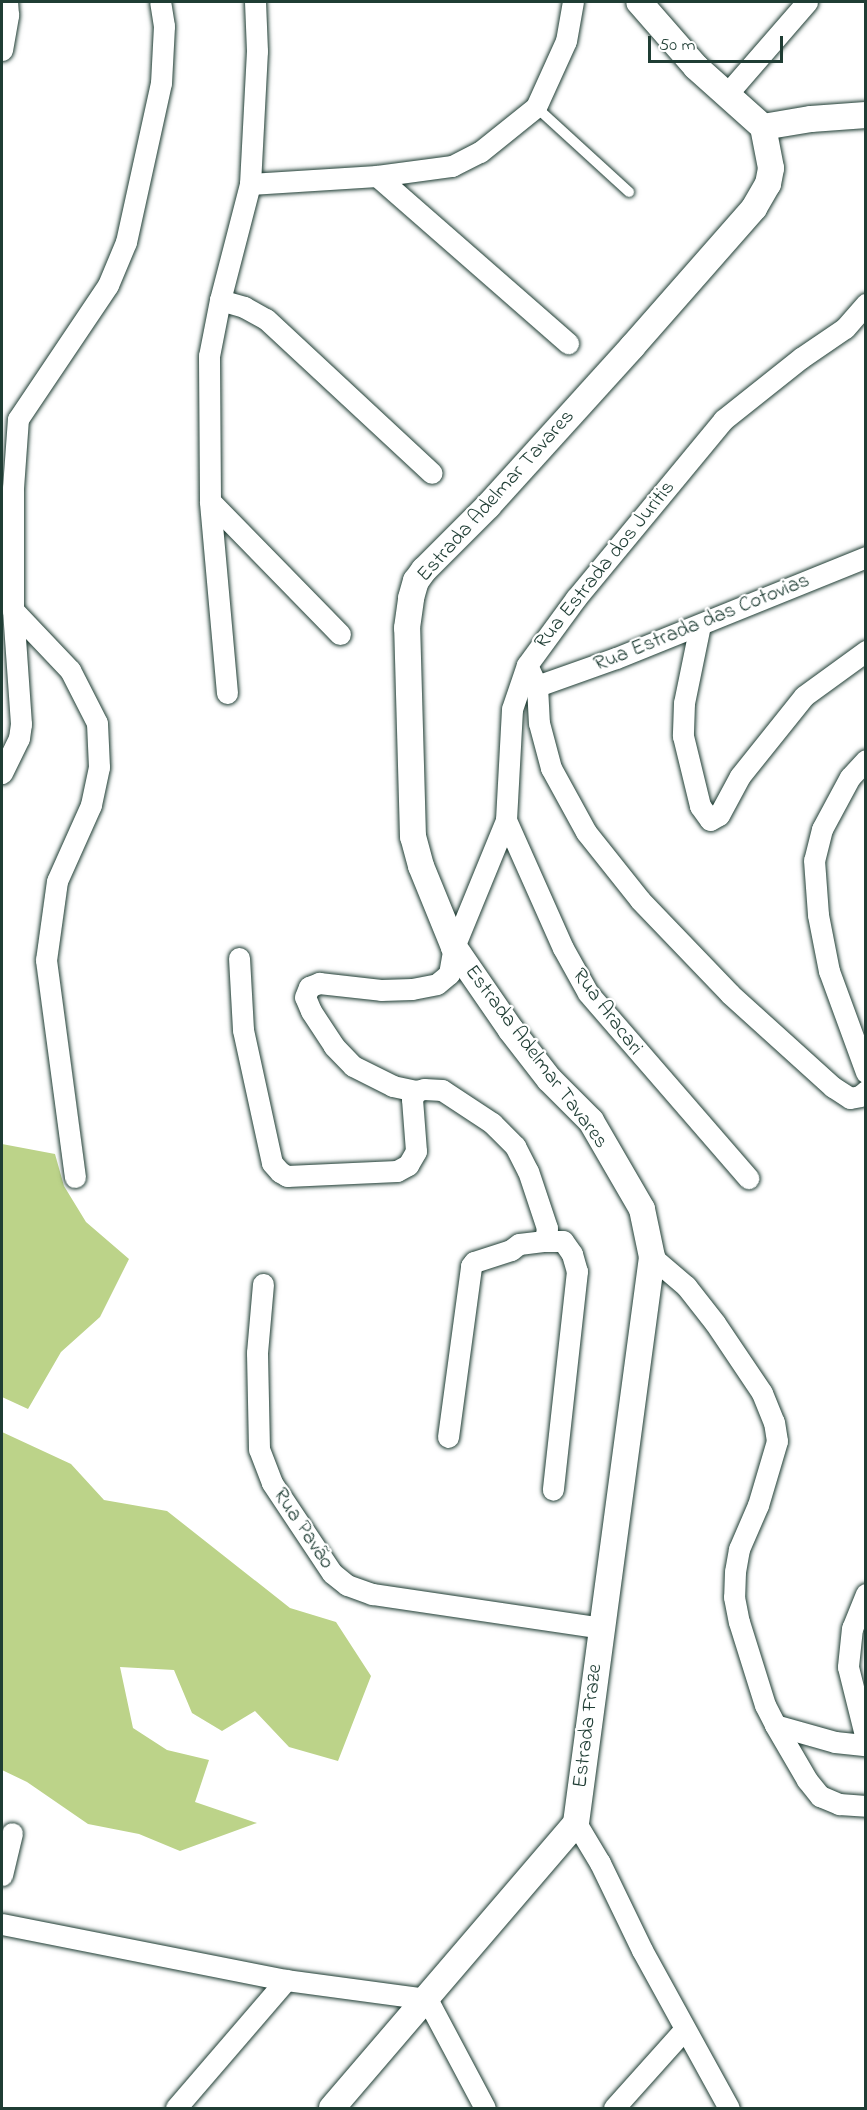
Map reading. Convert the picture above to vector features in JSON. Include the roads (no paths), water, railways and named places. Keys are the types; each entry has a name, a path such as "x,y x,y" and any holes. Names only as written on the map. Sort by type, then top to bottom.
{"street":[{"path":"2,50 8,15 7,2"},
{"path":"2,773 19,738 21,724 13,610 13,488 10,418 108,285 126,242 161,82 164,26 160,2"},
{"path":"227,693 210,501 209,356 220,300 250,184 257,51 255,2"},
{"path":"250,184 377,176 452,166 480,152 536,107 566,41 573,2"},
{"path":"639,2 696,67 763,127 810,119 866,115"},
{"path":"727,94 807,2"},
{"name":"Estrada Adelmar Tavares","path":"652,1257 642,1209 591,1121 549,1079 511,1030 454,947 421,866 413,837 407,628 416,581 608,373 754,208 768,184 771,168 763,127"},
{"path":"377,176 568,343"},
{"path":"220,300 244,307 266,319 432,473"},
{"name":"Rua Estrada dos Juritis","path":"416,1091 393,1086 353,1066 321,1028 305,997 309,987 319,983 381,990 412,989 436,984 449,974 454,947 506,820 512,710 527,665 576,598 663,496 688,459 723,420 801,358 845,328 866,304"},
{"path":"210,501 340,634"},
{"name":"Rua Estrada das Cotovias","path":"537,686 700,625 866,557"},
{"path":"13,610 70,670 97,723 99,767 91,805 57,881 46,960 75,1177"},
{"path":"700,625 684,703 683,736 700,806 710,820 719,815 740,776 804,696 866,651"},
{"path":"527,665 537,686 539,723 551,768 586,831 640,900 713,977 833,1087 850,1098 860,1096 866,1091"},
{"path":"866,760 850,777 822,830 814,860 818,915 829,971 866,1072"},
{"name":"Rua Aracari","path":"506,820 562,948 588,993 748,1178"},
{"path":"239,958 243,1030 272,1163 280,1172 287,1176 397,1171 408,1165 416,1151 412,1099 416,1091 432,1088 442,1090 492,1124 515,1146 528,1170 547,1228 545,1241"},
{"path":"448,1437 471,1266 474,1262 519,1245 563,1241 572,1254 577,1271 553,1490"},
{"path":"652,1257 686,1286 715,1323 762,1393 774,1422 777,1441 759,1505 739,1549 734,1597 751,1664 765,1705 807,1780 820,1796 839,1804 866,1806"},
{"name":"Estrada Fraze","path":"576,1823 652,1257"},
{"name":"Rua Pavão","path":"263,1284 257,1353 259,1449 272,1483 332,1573 347,1585 372,1594 601,1628"},
{"path":"866,1594 852,1628 848,1667 866,1739"},
{"path":"775,1725 835,1742 866,1745"},
{"path":"332,2109 576,1823 600,1863 642,1950 728,2108"},
{"path":"2,1875 12,1833"},
{"path":"2,1924 286,1980 427,1999"},
{"path":"176,2109 286,1980"},
{"path":"427,1999 485,2109"},
{"path":"614,2109 685,2029"}],"lane":[{"path":"536,107 629,192"}]}
